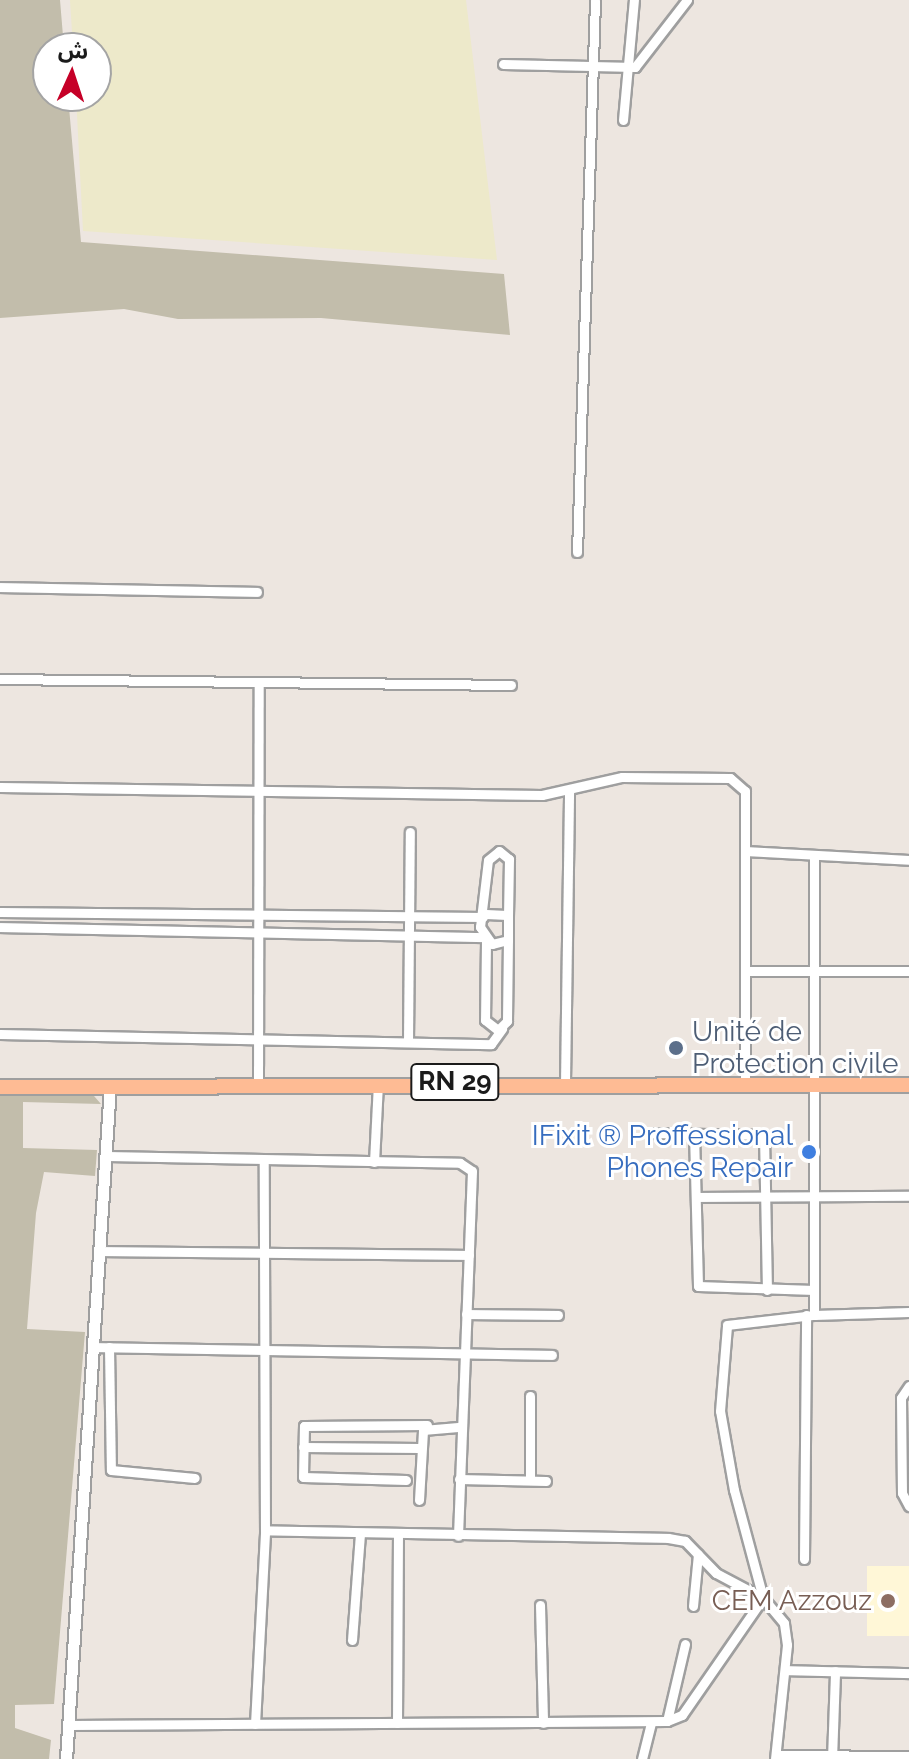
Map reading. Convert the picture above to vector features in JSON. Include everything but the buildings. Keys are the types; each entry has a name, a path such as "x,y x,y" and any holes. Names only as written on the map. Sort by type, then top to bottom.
{"main road":[{"name":"RN 29","path":"0,1087 378,1083 909,1085"}],"street":[{"path":"577,552 595,0"},
{"path":"623,120 634,0"},
{"path":"503,64 627,69 645,61 687,0"},
{"path":"0,587 257,592"},
{"path":"0,679 511,685"},
{"path":"258,1084 255,918 259,682"},
{"path":"0,787 569,792 622,777 734,779 745,791 745,1085"},
{"path":"565,1083 569,792"},
{"path":"408,1042 410,832"},
{"path":"0,1034 491,1044 502,1029 508,940 509,859 499,851 488,860 485,1020 502,1029"},
{"path":"745,851 909,860"},
{"path":"804,1559 810,1315 814,1290 814,855"},
{"path":"0,912 409,920 508,915"},
{"path":"89,915 89,929"},
{"path":"0,927 409,932 508,940"},
{"path":"745,971 909,971"},
{"path":"374,1162 378,1083"},
{"path":"66,1759 110,1085"},
{"path":"652,1133 764,1135 767,1290"},
{"path":"694,1133 698,1286 814,1290"},
{"path":"107,1156 469,1167 469,1255 458,1536"},
{"path":"255,1724 265,1530 264,1160"},
{"path":"696,1197 909,1196"},
{"path":"100,1251 469,1255"},
{"path":"70,1725 651,1722 667,1721 682,1715 763,1598 720,1411 727,1325 810,1315 909,1312"},
{"path":"466,1314 558,1315"},
{"path":"94,1347 552,1355"},
{"path":"109,1347 111,1470 195,1478"},
{"path":"909,1386 901,1398 902,1493 909,1506"},
{"path":"530,1396 530,1480"},
{"path":"406,1480 307,1479 303,1447 310,1422 461,1427"},
{"path":"419,1500 420,1448 427,1425"},
{"path":"303,1447 420,1448"},
{"path":"459,1479 546,1481"},
{"path":"265,1530 668,1538 698,1554 716,1573 763,1598 784,1623 785,1670 775,1757 909,1756"},
{"path":"352,1640 360,1534"},
{"path":"397,1723 398,1535"},
{"path":"693,1606 698,1554"},
{"path":"540,1605 543,1723"},
{"path":"667,1721 685,1644"},
{"path":"785,1670 909,1673"},
{"path":"832,1758 835,1671"},
{"path":"642,1759 651,1722"}],"shaded area":[{"path":"0,0 60,0 63,32 32,32 32,112 69,112 81,242 504,274 510,335 321,318 178,319 124,309 0,318"},
{"path":"70,0 466,0 497,260 83,231 77,112 112,112 112,32 72,32"},
{"path":"0,1096 94,1096 101,1104 23,1102 23,1148 97,1150 95,1176 44,1172 36,1213 27,1329 85,1332 54,1704 15,1705 15,1728 51,1740 49,1759 0,1759"},
{"name":"CEM Azzouz","path":"867,1566 909,1566 909,1636 867,1636"}],"place":[{"name":"Unité de Protection civile","path":"676,1048"},
{"name":"IFixit ® Proffessional Phones Repair","path":"809,1152"},
{"name":"CEM Azzouz","path":"888,1601"}]}
